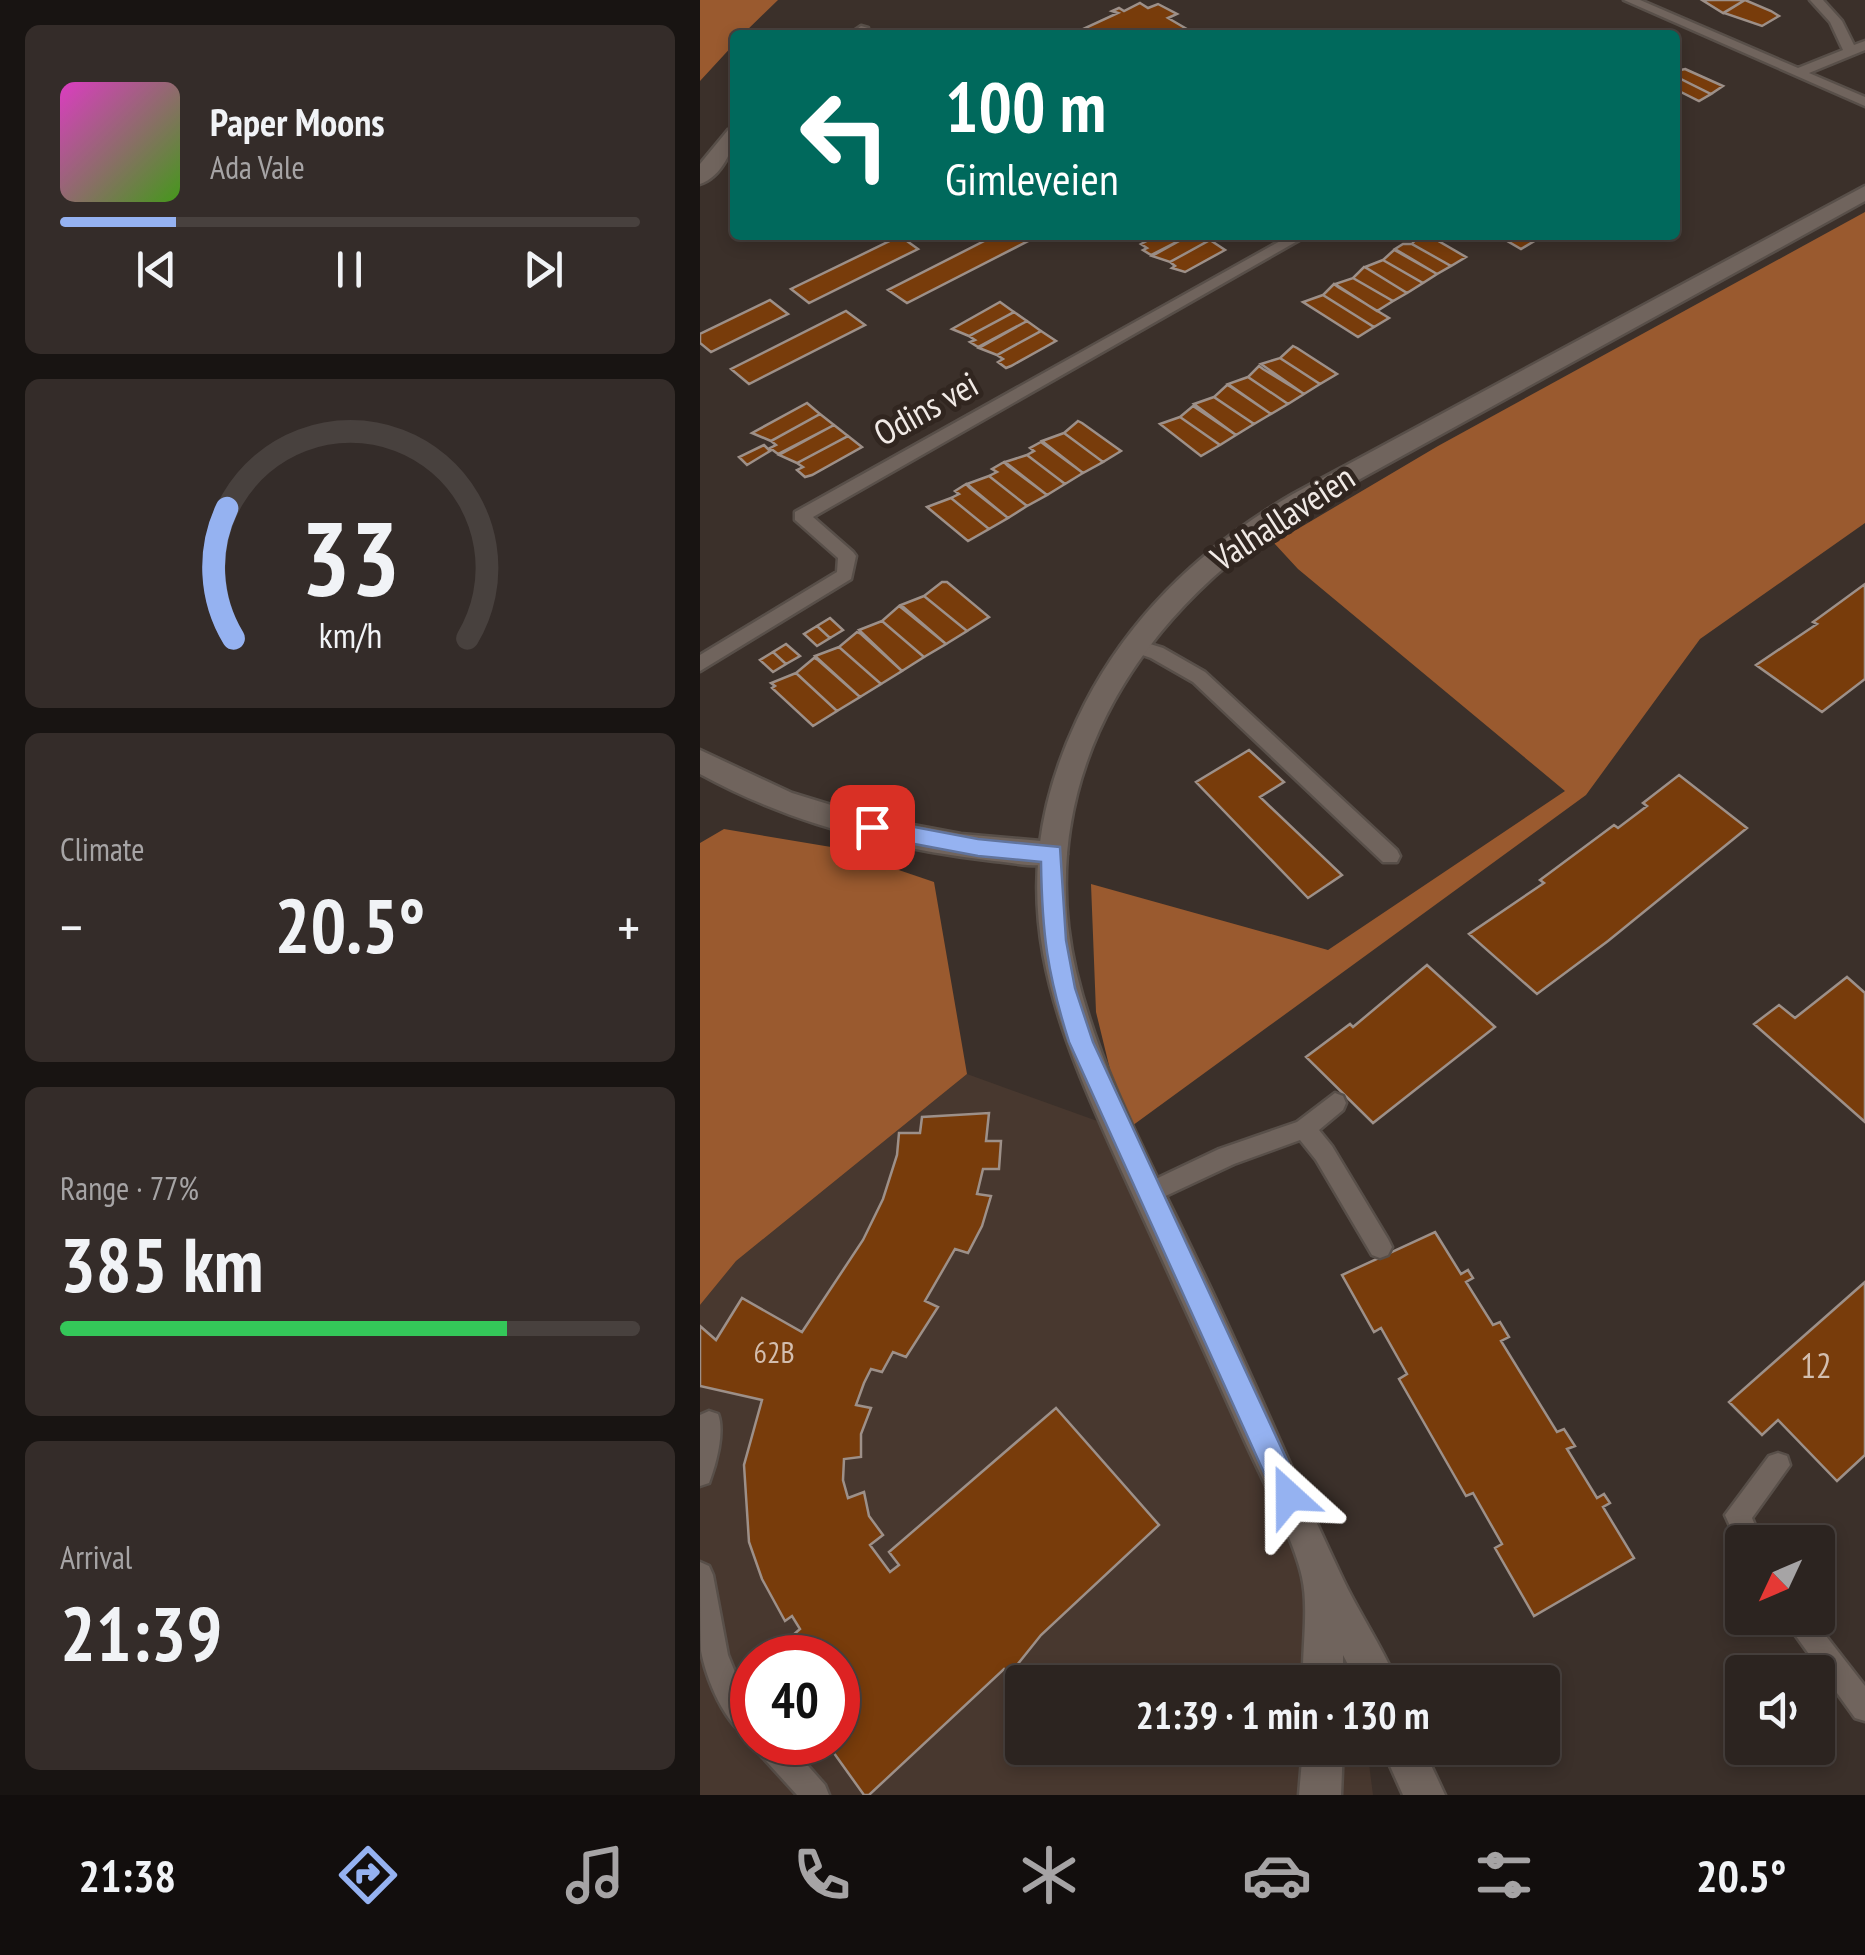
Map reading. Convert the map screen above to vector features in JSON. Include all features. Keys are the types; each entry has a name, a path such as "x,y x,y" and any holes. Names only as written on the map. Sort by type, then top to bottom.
{"street":[{"path":"700,178 730,140"},
{"name":"Valhallaveien","path":"1370,1665 1364,1648 1322,1580 1282,1480 1081,1042 1063,988 1050,898 1052,854 1075,754 1134,645 1185,586 1257,527 1865,192"},
{"path":"700,760 784,802 846,822 978,848 1052,854"},
{"name":"Valhallaveien","path":"1322,1580 1324,1665"},
{"path":"1320,1795 1321,1765"},
{"path":"1410,1765 1424,1795"}],"lane":[{"path":"1630,0 1674,26 1865,102"},
{"path":"1816,0 1836,21 1850,52"},
{"path":"1798,74 1865,45"},
{"name":"Odins vei","path":"700,664 845,575 848,556 801,516 1293,240"},
{"path":"1134,645 1199,677 1390,856"},
{"path":"1149,1193 1227,1156 1304,1129 1335,1103"},
{"path":"1304,1129 1324,1153 1380,1247"},
{"path":"700,1474 709,1423"},
{"path":"1742,1525 1738,1515 1778,1465"},
{"path":"700,1576 708,1637 730,1689"},
{"path":"1809,1635 1865,1708"},
{"path":"788,1765 815,1795"}],"shaded area":[{"path":"700,0 778,0 747,30 730,30 730,48 700,81"},
{"path":"1865,212 1865,523 1700,639 1586,795 1125,1131 1096,1012 1091,884 1328,950 1565,791 1298,569 1274,543 1438,446"},
{"path":"724,829 831,847 934,882 967,1074 736,1261 700,1305 700,843"},
{"path":"967,1074 1125,1131 1355,1665 1005,1665 1005,1765 1369,1765 1373,1795 700,1795 700,1305 736,1261"}],"building":[{"path":"1702,0 1745,0 1723,13"},
{"path":"1745,0 1779,16 1762,26 1724,13"},
{"path":"1140,3 1148,8 1158,4 1177,14 1168,18 1188,30 1081,30 1118,13 1112,11 1124,11"},
{"path":"1680,70 1723,86 1711,94 1680,78"},
{"path":"1680,78 1711,94 1699,101 1680,92"},
{"path":"892,240 906,240 918,249 809,303 791,289"},
{"path":"986,240 1030,240 907,303 888,290"},
{"path":"1149,240 1180,240 1151,255 1141,244"},
{"path":"1181,240 1210,240 1170,262 1152,256"},
{"path":"1210,240 1225,250 1185,272 1172,268 1175,266 1170,262"},
{"path":"1415,240 1437,240 1466,257 1451,266 1412,244"},
{"path":"1506,240 1536,240 1521,249"},
{"path":"1412,244 1451,266 1437,274 1395,249"},
{"path":"1394,250 1437,274 1423,283 1383,260"},
{"path":"1383,260 1423,283 1407,293 1365,267"},
{"path":"1364,267 1407,293 1393,301 1353,278"},
{"path":"1353,278 1393,301 1377,311 1335,284"},
{"path":"1334,284 1389,318 1374,327 1323,295"},
{"path":"1323,295 1374,327 1358,337 1303,302"},
{"path":"770,300 788,314 711,352 700,343 700,334"},
{"path":"1000,302 1014,312 969,336 952,329"},
{"path":"846,311 865,325 749,384 731,369"},
{"path":"1014,312 1027,321 978,347 970,342 975,340 969,336"},
{"path":"1027,321 1041,331 997,355 979,348"},
{"path":"1041,331 1056,341 1006,368 998,362 1003,359 997,355"},
{"path":"1293,346 1337,374 1320,384 1280,358"},
{"path":"1280,358 1320,384 1304,394 1261,364"},
{"path":"1259,366 1304,394 1288,404 1248,377"},
{"path":"1248,377 1288,404 1271,414 1228,384"},
{"path":"1227,385 1271,414 1254,424 1214,397"},
{"path":"1214,397 1254,424 1236,435 1194,404"},
{"path":"807,403 820,414 771,441 752,433"},
{"path":"1193,406 1236,435 1220,445 1180,417"},
{"path":"820,414 834,425 778,454 770,448 776,445 771,441"},
{"path":"1180,417 1220,445 1201,456 1160,424"},
{"path":"1078,421 1121,451 1103,462 1064,433"},
{"path":"834,425 848,436 797,463 779,455"},
{"path":"1064,433 1103,462 1083,473 1042,441"},
{"path":"848,436 862,447 812,475 805,477 797,470 803,467 797,463"},
{"path":"1041,442 1083,473 1065,484 1027,455 1034,451 1030,448"},
{"path":"764,445 770,451 747,465 739,457"},
{"path":"1027,455 1065,484 1047,495 1005,462"},
{"path":"1004,462 1047,495 1027,506 989,476 997,472 992,469"},
{"path":"989,476 1027,506 1008,518 967,484"},
{"path":"966,484 1008,518 989,529 951,498"},
{"path":"951,498 989,529 968,541 927,507"},
{"path":"942,582 989,617 967,631 924,596"},
{"path":"1865,584 1865,679 1822,712 1756,665 1817,624 1813,622"},
{"path":"924,596 967,631 946,644 901,605"},
{"path":"899,606 946,644 924,657 882,621"},
{"path":"830,618 843,630 830,638 817,626"},
{"path":"882,621 924,657 902,671 859,630"},
{"path":"817,626 830,638 817,646 804,634"},
{"path":"857,632 902,671 881,684 839,647"},
{"path":"786,644 800,656 786,664 773,652"},
{"path":"839,647 881,684 860,697 815,656"},
{"path":"773,652 786,664 773,672 760,660"},
{"path":"814,658 860,697 837,711 796,673"},
{"path":"796,673 837,711 813,726 772,688 775,686 771,683"},
{"path":"1249,750 1284,782 1260,797 1342,875 1308,898 1196,782"},
{"path":"1679,775 1747,828 1608,941 1537,994 1469,934 1544,883 1540,880 1614,825 1618,828"},
{"path":"1427,965 1495,1027 1373,1123 1306,1057 1350,1024 1353,1027"},
{"path":"1847,977 1865,993 1865,1122 1754,1024 1779,1005 1795,1018"},
{"path":"989,1113 986,1141 1001,1141 999,1169 983,1169 977,1194 991,1196 982,1226 968,1253 955,1249 925,1301 938,1307 906,1357 893,1352 882,1372 871,1369 856,1405 871,1408 861,1434 861,1457 844,1459 843,1480 848,1498 864,1492 869,1516 883,1535 870,1545 890,1572 899,1565 889,1552 1056,1408 1159,1525 1041,1635 1017,1665 1005,1665 1005,1670 869,1795 864,1795 842,1765 860,1765 860,1635 793,1635 800,1629 792,1616 785,1621 762,1579 749,1542 744,1465 762,1400 700,1386 700,1326 716,1340 742,1298 802,1332 863,1240 883,1199 897,1155 899,1133 920,1133 922,1117"},
{"path":"1435,1232 1461,1274 1468,1270 1473,1278 1466,1282 1493,1325 1500,1322 1509,1337 1501,1341 1557,1432 1564,1429 1575,1446 1567,1449 1597,1498 1604,1494 1610,1503 1603,1507 1634,1558 1534,1616 1495,1548 1502,1544 1473,1493 1466,1496 1399,1379 1407,1374 1381,1328 1374,1332 1342,1275"},
{"path":"1865,1282 1865,1455 1837,1481 1778,1420 1762,1435 1729,1402"}],"route":[{"path":"872,827 978,848 1052,854 1050,898 1054,940 1063,988 1081,1042 1289,1496"}]}
